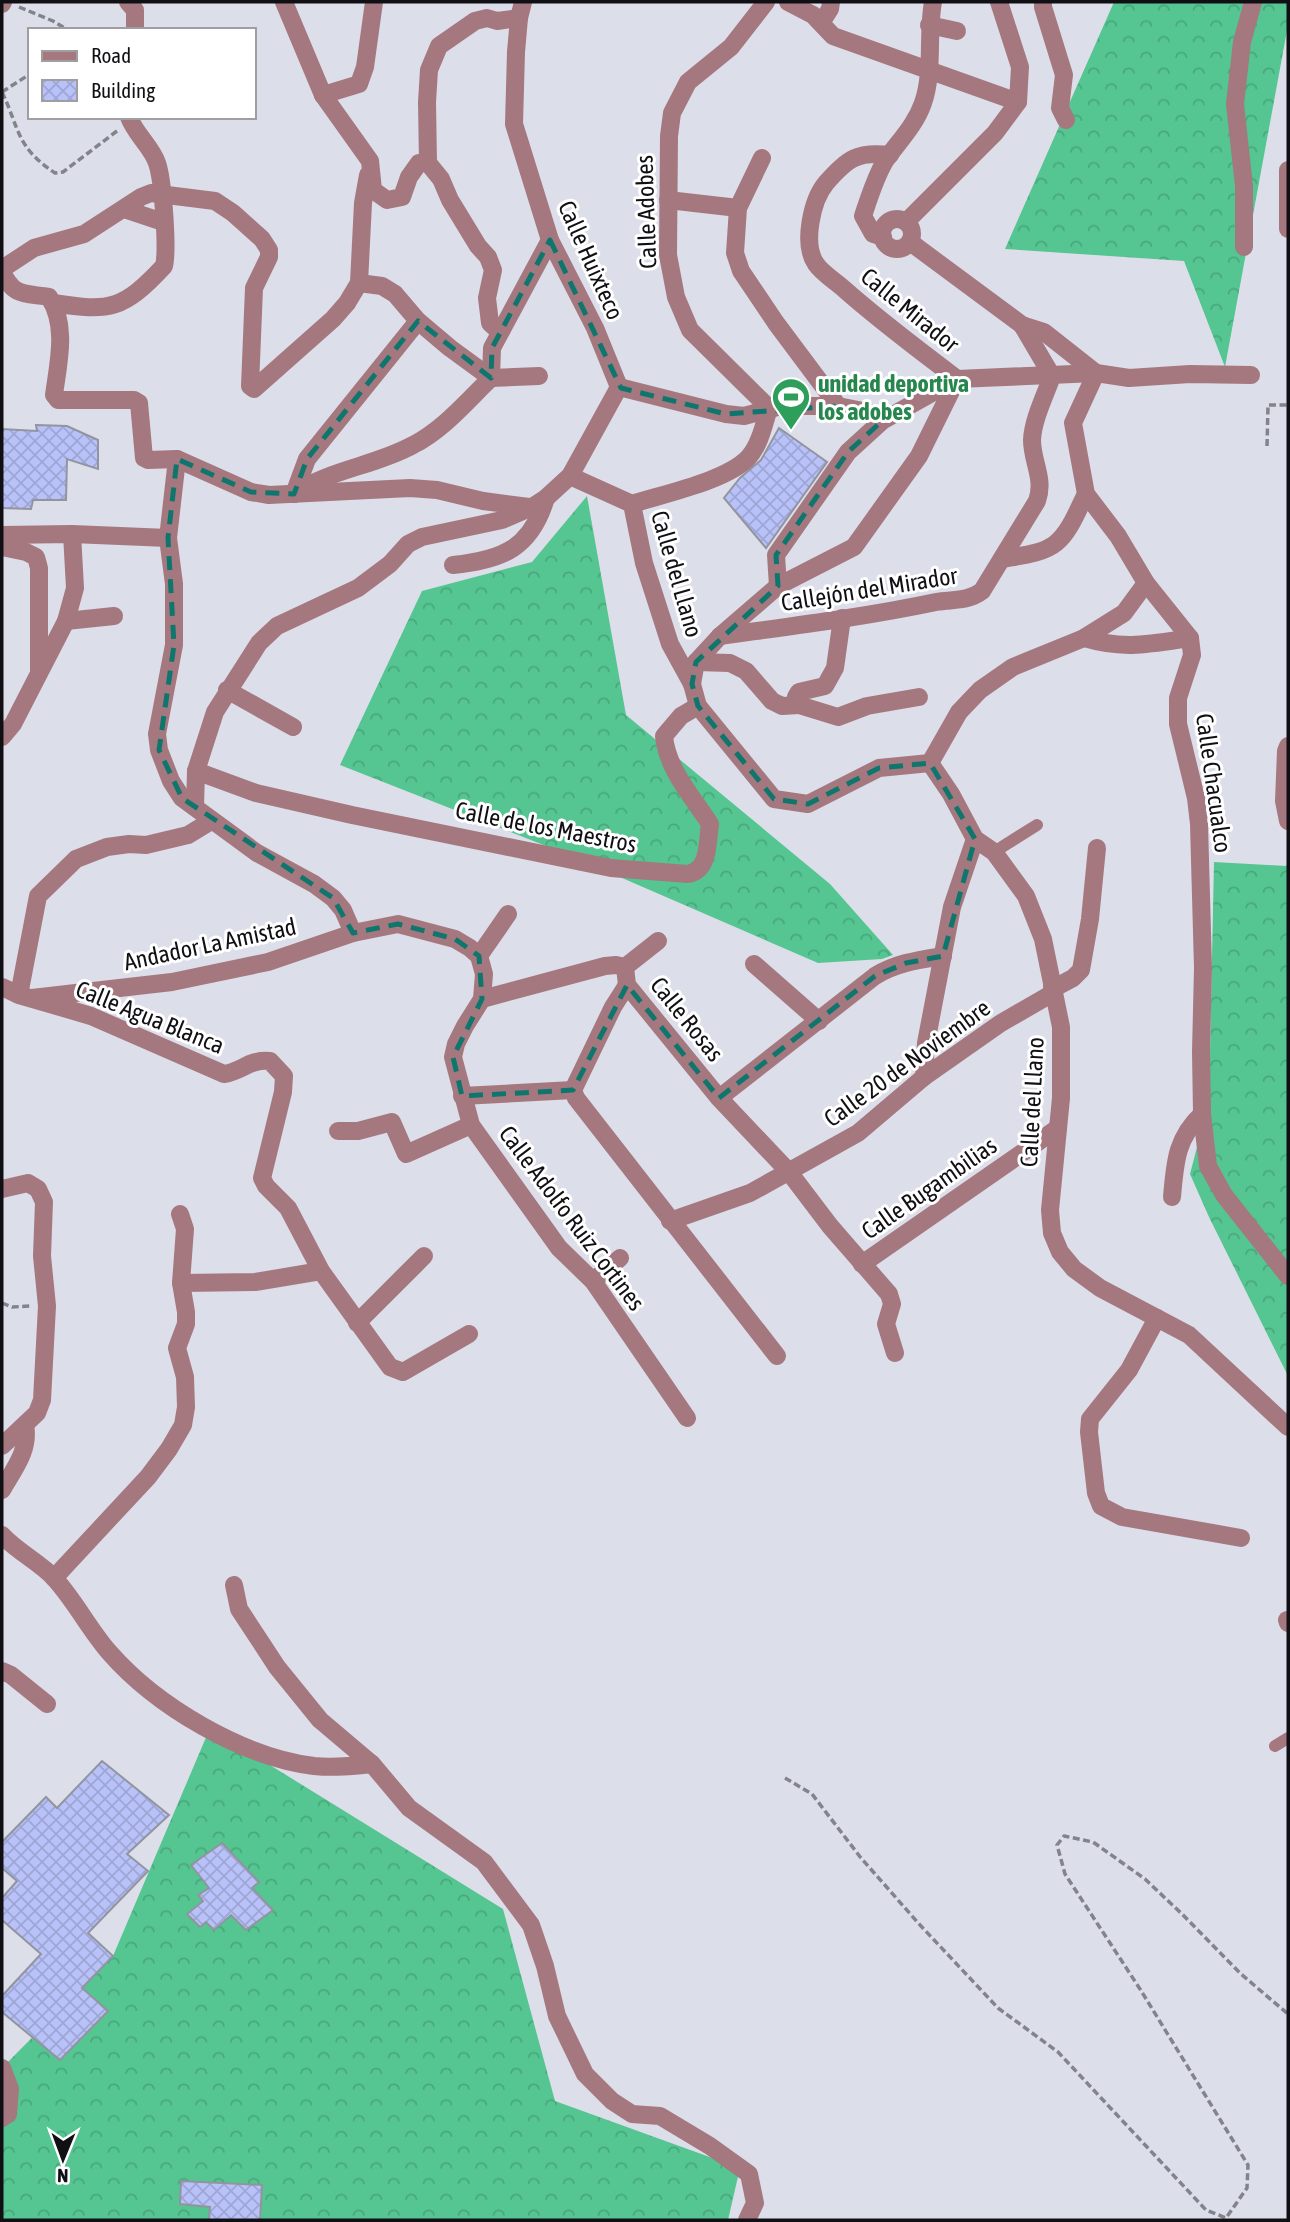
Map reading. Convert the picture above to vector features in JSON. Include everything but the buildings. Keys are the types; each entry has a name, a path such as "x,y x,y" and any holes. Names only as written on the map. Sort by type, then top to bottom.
{"street":[{"path":"128,2 135,10 135,28"},
{"path":"284,2 323,95 370,161 373,190 387,200 402,197 409,177 419,163 428,163"},
{"path":"323,95 359,84 365,67 373,2"},
{"path":"788,2 813,15 833,36 1018,102"},
{"path":"821,23 830,9 831,2"},
{"path":"890,155 914,123 923,104 929,72 929,25 933,2"},
{"path":"906,222 995,133 1018,102 1020,67 999,2"},
{"path":"1043,2 1042,7 1064,75 1060,108 1066,120"},
{"path":"1244,247 1244,186 1235,104 1242,42 1253,2"},
{"name":"Calle Adobes","path":"760,4 731,47 688,82 671,113 668,255 676,297 690,330 769,408"},
{"path":"500,332 490,323 487,298 493,270 488,257 478,246 450,200 441,178 428,163 429,70 439,46 475,21 487,18 497,21 521,10"},
{"name":"Calle Huixteco","path":"521,10 514,124 550,240 595,328 619,387"},
{"path":"929,25 957,32"},
{"path":"53,303 91,309 120,304 164,266 162,193 157,162 130,119"},
{"name":"Calle Mirador","path":"778,586 854,547 919,456 957,379 869,311 815,263 810,245 812,209 817,193 847,161 860,155 890,155 876,181 863,216 873,234 883,237"},
{"path":"762,158 738,208 735,253 741,271 776,323 838,406"},
{"path":"370,161 363,203 359,283 333,319 254,389 250,386 254,288 269,257 269,250 262,239 215,201 151,193 84,234 34,248 2,271 13,290 49,297 53,303 61,333 54,395 58,400 134,400 139,403 144,458 177,459 251,492 268,495 410,488 438,490 502,504 539,503"},
{"path":"1288,170 1288,229"},
{"path":"668,200 738,208"},
{"path":"124,209 163,222"},
{"path":"895,219 906,222 912,232 910,242 897,248 886,243 883,231 890,221 895,219"},
{"path":"294,494 312,482 412,446 428,437 491,378 492,348 550,240"},
{"path":"910,242 1022,325 1044,332 1096,373"},
{"path":"359,283 382,286 395,294 418,321 491,378 539,376"},
{"path":"294,494 307,459 418,321"},
{"path":"1022,325 1052,376"},
{"path":"1096,373 1073,422 1086,494 1118,536 1146,583 1190,638"},
{"path":"692,684 696,662 720,636 778,586 776,555 848,452 882,421 957,379 1096,373 1129,378 1190,374 1251,375"},
{"name":"Callejón del Mirador","path":"720,636 971,599 982,591 1040,491 1032,436 1052,376"},
{"path":"195,807 196,771 215,712 259,643 276,625 358,588 390,564 408,544 422,537 491,524 539,503 570,477 619,387 726,414 744,416 781,406 838,406 869,412 882,421"},
{"path":"632,504 721,475 747,458 758,442 769,408"},
{"path":"177,459 168,538 174,584 174,645 158,734 159,750 171,781 182,798 257,853 314,884 332,898 343,910 354,933"},
{"name":"Calle del Llano","path":"570,477 632,504 644,563 670,645 692,684 698,706 774,799 808,804 879,768 930,763 951,794 975,839 993,852 1026,896 1043,939 1061,1027 1059,1128 1050,1210 1052,1233 1060,1252 1074,1269 1100,1288 1189,1335 1288,1427"},
{"path":"1002,559 1056,543 1069,526 1086,494"},
{"path":"453,565 471,563 506,552 528,537 541,512 539,503"},
{"path":"2,535 72,534 168,538"},
{"path":"2,737 13,723 39,676 66,621 75,588 72,534"},
{"path":"2,547 36,557 39,568 39,676"},
{"path":"930,763 959,712 980,690 1013,667 1084,638 1124,613 1146,583"},
{"path":"66,621 114,617"},
{"path":"798,701 799,692 825,686 835,668 842,618"},
{"path":"1084,638 1108,646 1128,646 1190,638"},
{"name":"Calle Chacualco","path":"1190,638 1192,654 1178,698 1178,724 1196,798 1199,824 1203,968 1202,1114 1208,1166 1224,1195 1288,1276"},
{"path":"696,662 730,663 746,671 772,701 782,706 798,701 838,717 867,706 919,697"},
{"path":"228,690 293,727"},
{"name":"Calle de los Maestros","path":"196,771 256,793 611,868 696,873 705,858 710,824 676,774 665,748 664,736 681,716 698,706"},
{"path":"1288,746 1284,801 1288,821"},
{"path":"25,996 38,897 76,859 107,847 146,845 188,835 197,832 211,821"},
{"path":"924,1077 926,1043 952,908 975,839"},
{"name":"Calle 20 de Noviembre","path":"670,1222 750,1193 858,1133 924,1077 1073,978 1081,970 1090,919 1097,848"},
{"path":"508,914 480,956 485,974 482,999 605,966 616,965 626,976"},
{"name":"Andador La Amistad","path":"25,996 172,982 268,962 354,933 398,924 454,939 480,956"},
{"path":"658,941 626,976 573,1090 576,1098 670,1222 727,1290 777,1356"},
{"path":"719,1098 889,968 943,956"},
{"path":"754,964 819,1021"},
{"name":"Calle Rosas","path":"626,976 719,1098 789,1172 889,1294 892,1304 886,1324 895,1353"},
{"name":"Calle Agua Blanca","path":"2,987 91,1016 224,1074 232,1073 257,1060 270,1060 284,1076 283,1093 262,1178 266,1186 288,1208 321,1271 357,1323 390,1367 403,1372 469,1334"},
{"name":"Calle Adolfo Ruiz Cortines","path":"482,999 465,1026 453,1057 471,1125 559,1248 593,1282 687,1418"},
{"path":"462,1096 573,1090"},
{"path":"1172,1196 1175,1170 1185,1132 1202,1114"},
{"path":"338,1131 358,1131 393,1122 406,1154 471,1125"},
{"name":"Calle Bugambilias","path":"862,1264 1059,1128"},
{"path":"2,1189 28,1183 38,1189 44,1202 43,1256 47,1306 42,1400 37,1413 2,1446"},
{"path":"54,1578 148,1477 183,1425 186,1407 185,1377 177,1348 186,1324 181,1283 185,1229 180,1214"},
{"path":"357,1323 424,1256"},
{"path":"593,1282 620,1258"},
{"path":"181,1283 255,1282 321,1271"},
{"path":"1157,1318 1129,1370 1090,1419 1096,1493 1101,1506 1122,1517 1241,1538"},
{"path":"2,1490 24,1450 28,1439 26,1425"},
{"path":"2,1535 54,1578 90,1629 139,1681 202,1724 242,1746 291,1761 340,1767 372,1764"},
{"path":"234,1585 239,1609 256,1637 320,1720 372,1764 409,1808 484,1862 531,1925 545,1966 557,2016 585,2074 612,2101 632,2114 660,2116 710,2146 749,2174 755,2203 747,2220"},
{"path":"2,1671 47,1703"},
{"path":"2,2068 10,2089 8,2114 2,2118"}],"lane":[{"path":"993,852 1037,825"},
{"path":"1275,1745 1288,1738"}],"path":[{"path":"3,3 33,13 64,28"},
{"path":"28,75 2,92 19,138 29,152 55,173 63,172 130,119"},
{"path":"1267,446 1268,405 1288,405"},
{"path":"2,1303 12,1307 47,1306"},
{"path":"785,1778 812,1794 861,1857 920,1925 998,2008 1058,2052 1206,2210 1226,2218 1247,2188 1248,2165 1121,1958 1065,1874 1057,1845 1064,1836 1093,1842 1145,1879 1241,1974 1288,2014"}],"highlighted area":[{"path":"550,240 621,388 726,414 838,406 882,421 848,452 776,555 778,586 696,662 692,684 698,706 774,799 808,804 879,768 930,763 975,839 943,956 906,963 875,976 719,1098 627,985 573,1090 462,1096 453,1057 482,999 479,956 455,939 398,924 353,933 333,898 182,798 159,750 174,645 168,538 177,459 251,492 294,494 307,459 418,321 491,378 492,348"}],"green space":[{"path":"1114,2 1288,2 1288,25 1225,367 1184,261 1005,249"},
{"path":"587,496 626,715 830,884 893,955 882,959 818,963 569,855 340,765 422,591 532,562"},
{"path":"1214,862 1286,866 1288,862 1288,1376 1190,1174 1209,1101"},
{"path":"210,1728 503,1909 555,2101 740,2168 728,2220 2,2220 2,2068 113,1956"}],"place":[{"name":"unidad deportiva los adobes","path":"791,431"}]}
